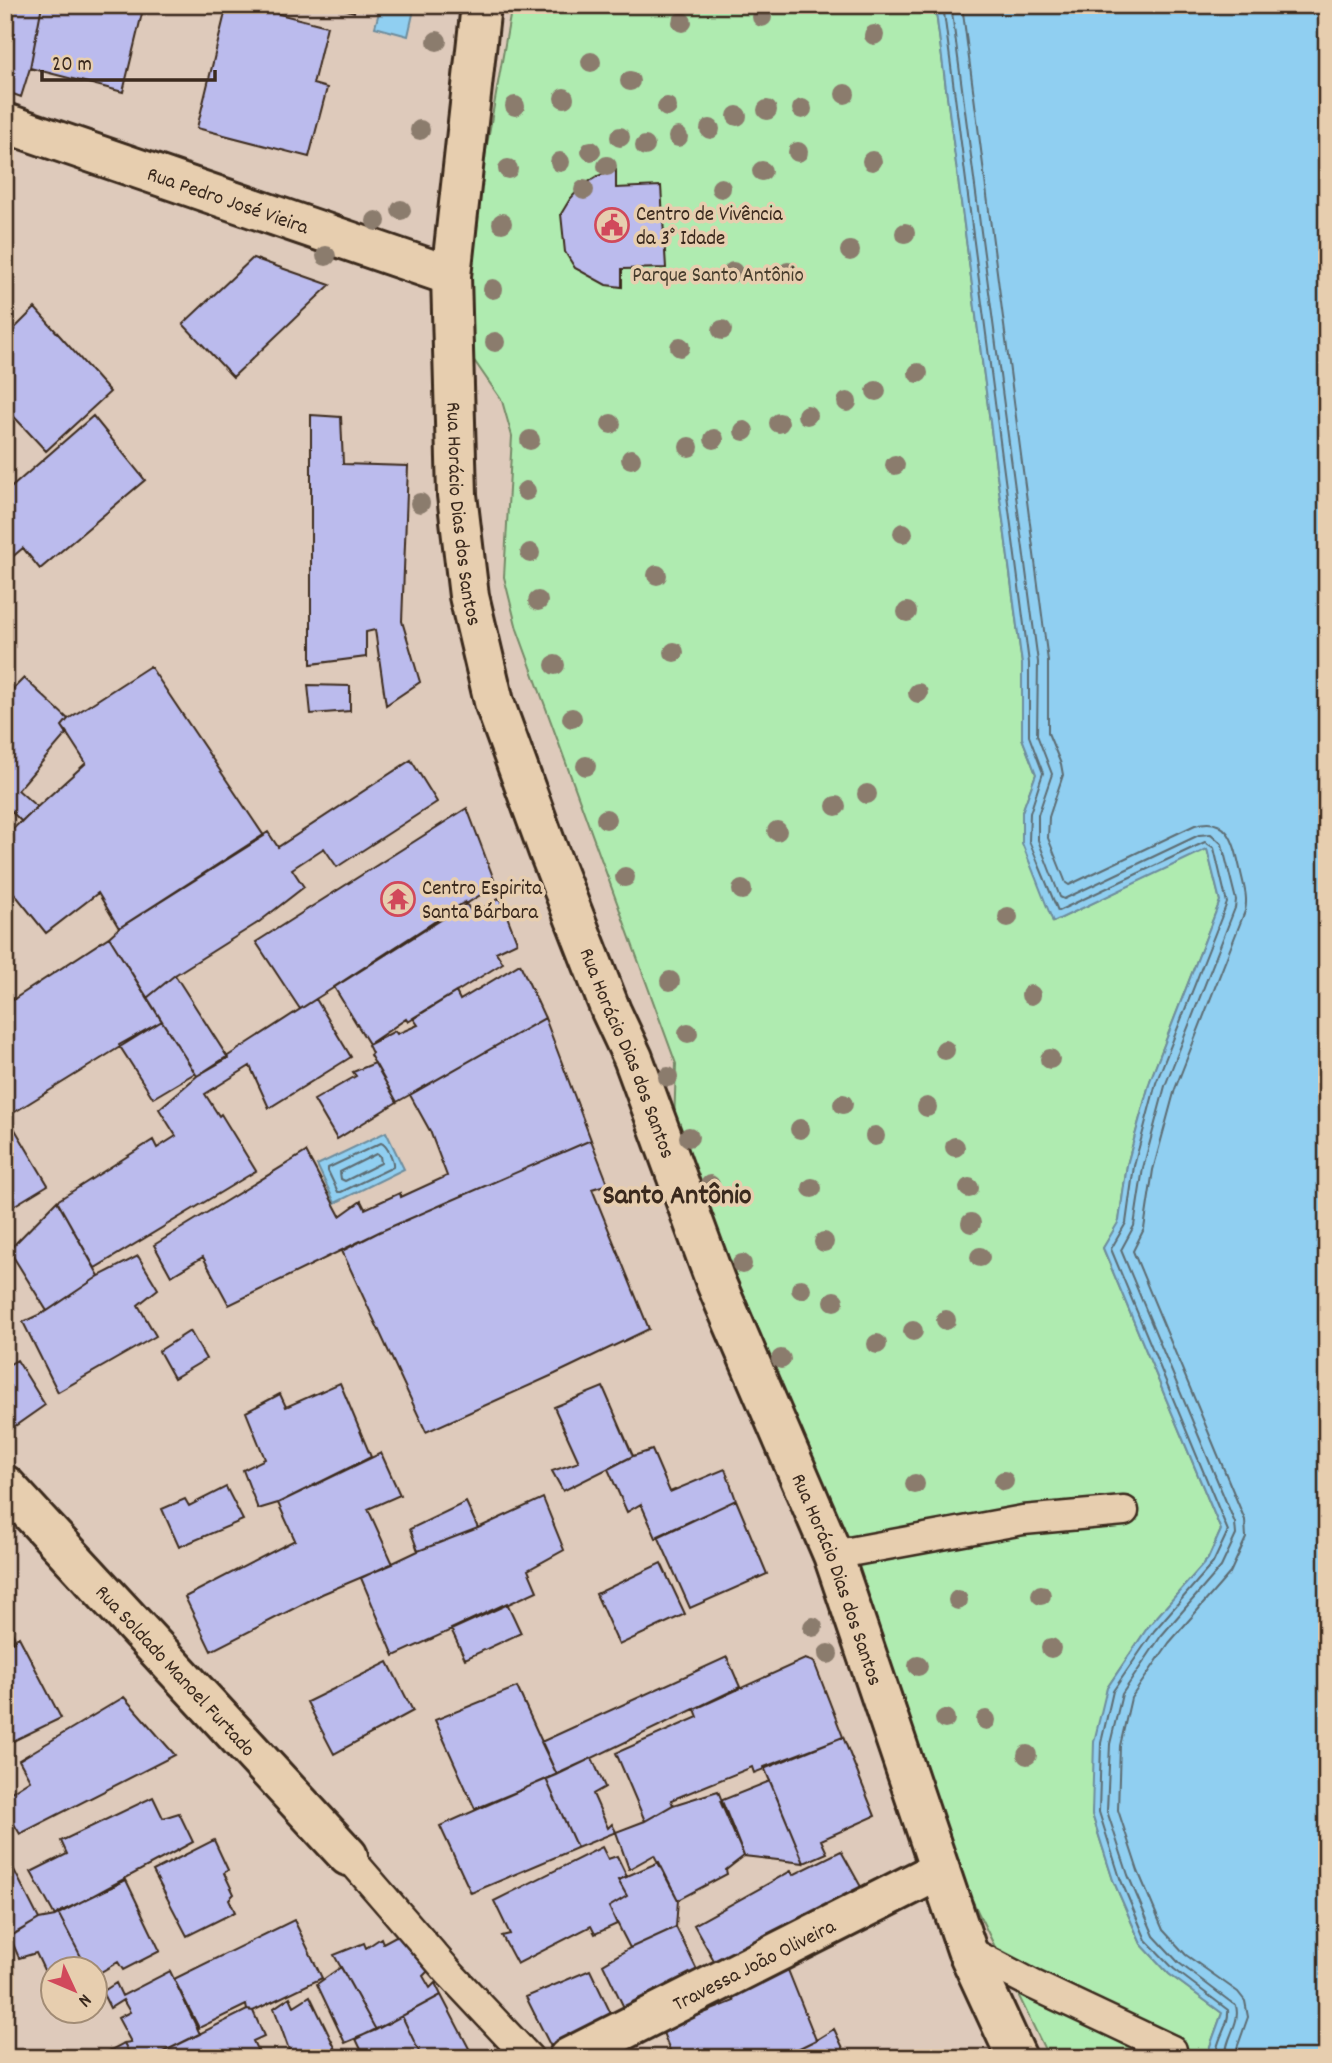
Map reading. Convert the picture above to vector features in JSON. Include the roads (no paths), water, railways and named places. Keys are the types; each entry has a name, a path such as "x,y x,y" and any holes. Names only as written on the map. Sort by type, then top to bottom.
{"street":[{"name":"Rua Horácio Dias dos Santos","path":"481,5 451,276 457,495 469,596 494,702 548,850 611,1011 633,1058 716,1283 833,1555 967,1950 1017,2058"},
{"name":"Rua Pedro José Vieira","path":"5,123 451,276"},
{"name":"Rua Soldado Manoel Furtado","path":"5,1485 348,1856"},
{"name":"Travessa João Oliveira","path":"568,2058 940,1870"}],"lane":[{"path":"833,1555 1023,1520 1124,1511"},
{"path":"348,1856 529,2058"},
{"path":"967,1950 1172,2050"}],"water":[{"path":"381,5 415,5 408,36 375,27"},
{"path":"935,5 1327,5 1327,2058 1212,2058 1208,2052 1222,2013 1169,1974 1141,1944 1113,1880 1092,1814 1094,1742 1107,1688 1148,1627 1208,1559 1221,1530 1103,1248 1119,1221 1127,1165 1150,1081 1220,901 1207,849 1053,922 1022,843 1022,812 1036,774 1022,738 1022,664"},
{"path":"386,1132 404,1169 335,1203 317,1165"}],"place":[{"name":"Centro de Vivência da 3˚ Idade","path":"612,225"},
{"name":"Centro Espirita Santa Bárbara","path":"398,899"}],"district":[{"name":"Santo Antônio","path":"677,1193"}],"park label":[{"name":"Parque Santo Antônio","path":"718,274"}]}
